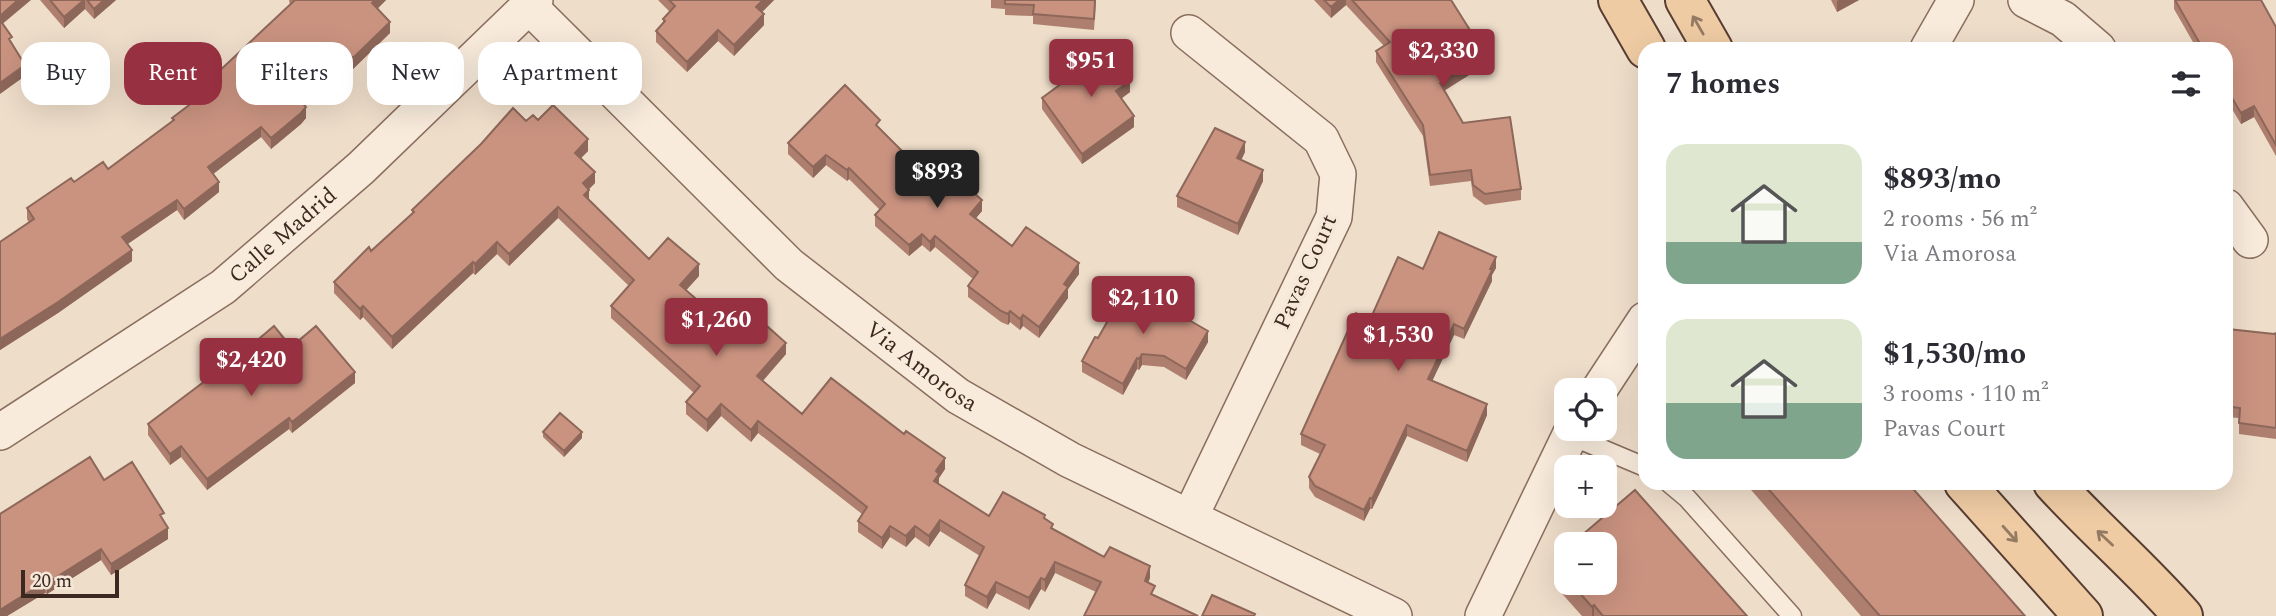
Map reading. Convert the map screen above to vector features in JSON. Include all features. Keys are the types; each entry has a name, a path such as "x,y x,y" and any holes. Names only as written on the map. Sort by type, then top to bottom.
{"main road":[{"path":"1618,0 1642,42"},
{"path":"1685,0 1709,42"},
{"path":"1970,490 2083,616"},
{"path":"2059,490 2183,616"}],"street":[{"path":"1932,42 1956,0"},
{"path":"2026,0 2063,19 2090,42"},
{"name":"Calle Madrid","path":"0,432 223,287 362,168 532,3"},
{"name":"Via Amorosa","path":"532,3 789,265 947,388 1070,460 1394,616"},
{"name":"Pavas Court","path":"1189,33 1321,139 1338,174 1334,217 1190,517"},
{"path":"2233,217 2250,240"},
{"path":"1606,378 1638,330"},
{"path":"1483,616 1567,441"}],"lane":[{"path":"1590,441 1638,464"},
{"path":"1677,490 1792,616"}],"building":[{"path":"0,0 18,0 0,16"},
{"path":"50,0 84,0 64,17"},
{"path":"87,0 104,0 94,9"},
{"path":"295,0 375,0 372,3 390,22 353,58 353,42 250,42"},
{"path":"669,0 763,0 756,7 764,14 734,45 718,30 687,62 656,31 675,6"},
{"path":"1005,0 1095,0 1094,19 1033,14 1034,5 1005,4"},
{"path":"1324,0 1339,0 1331,7"},
{"path":"1352,0 1451,0 1485,54 1440,83 1463,123 1510,117 1521,189 1485,194 1473,185 1471,170 1430,175 1423,125 1376,51 1390,42"},
{"path":"2175,0 2261,0 2276,27 2276,145 2254,106 2241,113 2233,100 2233,42 2199,42"},
{"path":"0,20 12,37 9,39 21,58 21,68 0,83"},
{"path":"1101,41 1130,81 1116,91 1134,116 1082,154 1042,98 1077,72 1070,63"},
{"path":"236,55 236,105 306,107 271,138 261,127 208,167 219,182 184,209 177,200 122,237 132,250 0,339 0,242 34,219 27,208 71,178 74,182 103,162 108,169 174,120 172,118 189,105 222,105 222,68"},
{"path":"845,85 880,120 876,125 922,171 934,158 982,200 970,214 1012,246 1026,227 1079,263 1064,284 1068,287 1039,327 1023,315 1020,319 1010,311 1008,314 1001,311 968,286 978,272 935,236 930,242 922,234 909,245 875,215 885,204 849,168 847,170 826,155 813,167 788,143"},
{"path":"553,105 588,139 575,153 595,172 583,183 589,190 584,195 649,259 668,238 699,264 680,285 733,331 750,311 786,343 757,376 802,414 831,378 904,434 906,431 945,458 936,471 939,474 934,481 989,516 1003,492 1045,515 1044,518 1053,524 1051,528 1104,557 1110,547 1150,566 1145,581 1155,586 1151,594 1198,616 1084,616 1101,582 1055,562 1045,580 1041,578 1029,598 996,582 987,597 965,585 984,547 940,520 929,536 915,526 906,536 890,526 882,538 858,521 867,507 758,421 751,430 721,404 707,420 686,402 700,386 611,306 634,280 558,207 509,254 497,242 392,337 363,306 360,309 334,282 369,247 371,251 414,212 412,210 481,144 513,108 526,121 533,115 538,120"},
{"path":"1215,128 1245,142 1237,158 1263,170 1238,224 1177,196"},
{"path":"1439,232 1496,257 1464,329 1454,324 1428,379 1487,404 1467,451 1407,425 1372,499 1370,498 1364,510 1315,486 1309,477 1325,445 1301,434 1356,313 1370,320 1398,257 1423,269"},
{"path":"1128,285 1208,331 1186,369 1164,356 1142,354 1123,384 1082,361"},
{"path":"274,326 291,347 316,326 355,372 292,422 289,418 207,479 181,446 170,454 148,424 213,375 214,377"},
{"path":"2233,330 2276,333 2276,428 2239,423 2240,408 2233,407"},
{"path":"560,413 582,432 564,451 543,432"},
{"path":"90,457 104,480 132,462 164,513 160,515 168,528 111,564 101,549 0,610 0,514"},
{"path":"1635,490 1747,616 1603,616 1594,605 1592,607 1582,595 1617,595 1617,532 1586,532 1602,518 1617,518 1617,505"},
{"path":"1769,490 1914,490 2025,616 1880,616"},
{"path":"1212,595 1255,614 1202,616"}]}
